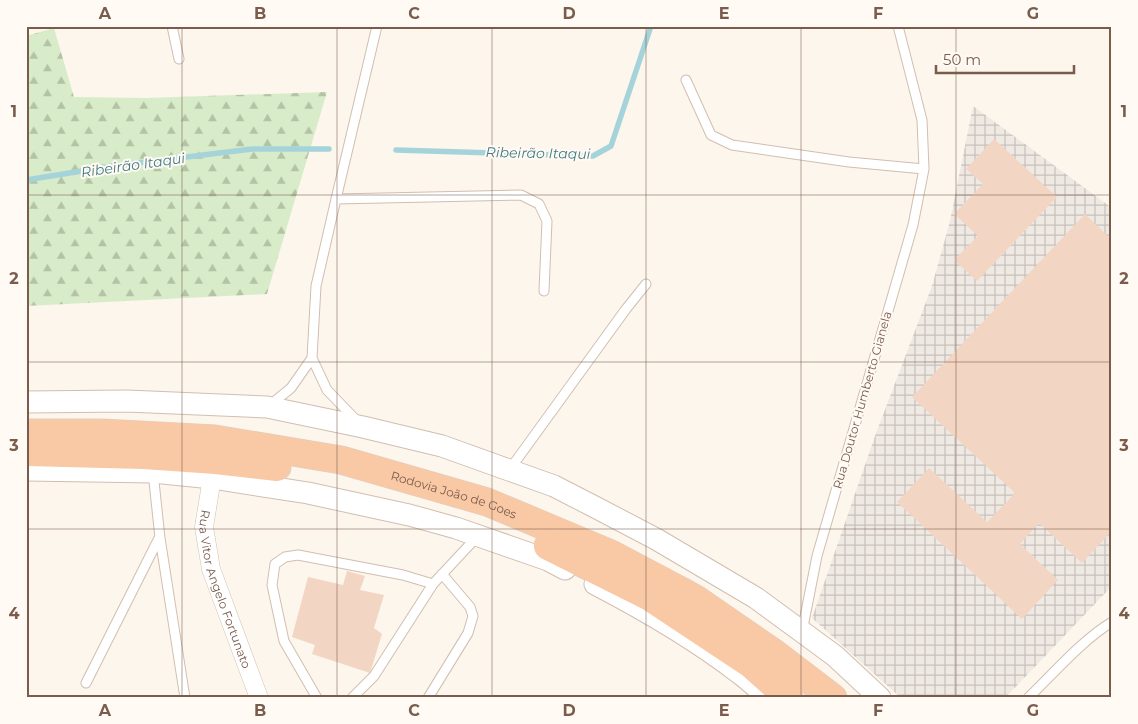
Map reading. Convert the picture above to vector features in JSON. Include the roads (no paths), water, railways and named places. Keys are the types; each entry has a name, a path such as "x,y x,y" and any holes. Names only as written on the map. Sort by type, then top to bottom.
{"highway":[{"name":"Rodovia João de Goes","path":"26,433 102,433 215,439 341,460 488,502 611,554 682,591 774,653 833,698"},
{"name":"Rodovia João de Goes","path":"26,452 144,455 260,465 352,481 436,503 536,540 650,596 751,664 789,698"}],"street":[{"path":"26,402 127,400 267,407 442,446 554,486 656,539 756,598 835,656 880,698"},
{"path":"26,470 153,472 212,478 308,492 409,515 456,528 548,560 620,597 685,636 739,673 768,698"},
{"name":"Rua Vitor Angelo Fortunato","path":"212,478 204,527 210,569 260,698"}],"lane":[{"path":"172,26 178,59"},
{"path":"363,427 326,390 312,358 316,286 377,26"},
{"name":"Rua Doutor Humberto Gianela","path":"802,632 817,556 913,225 924,169 922,120 898,26"},
{"path":"686,80 711,135 732,145 850,162 924,169"},
{"path":"336,199 521,195 539,204 547,221 544,291"},
{"path":"510,470 646,284"},
{"path":"267,407 291,388 312,358"},
{"path":"153,472 160,538 185,698"},
{"path":"86,683 160,538"},
{"path":"352,698 374,676 433,584 474,540"},
{"path":"317,698 284,641 272,585 275,564 285,557 298,555 404,575 433,584"},
{"path":"428,698 468,633 473,616 470,607 442,574"},
{"path":"1028,698 1074,652 1112,622"}],"waterway":[{"name":"Ribeirão Itaqui","path":"396,150 593,156 611,146 651,26"},
{"name":"Ribeirão Itaqui","path":"26,180 113,166 252,149 329,149"}]}
